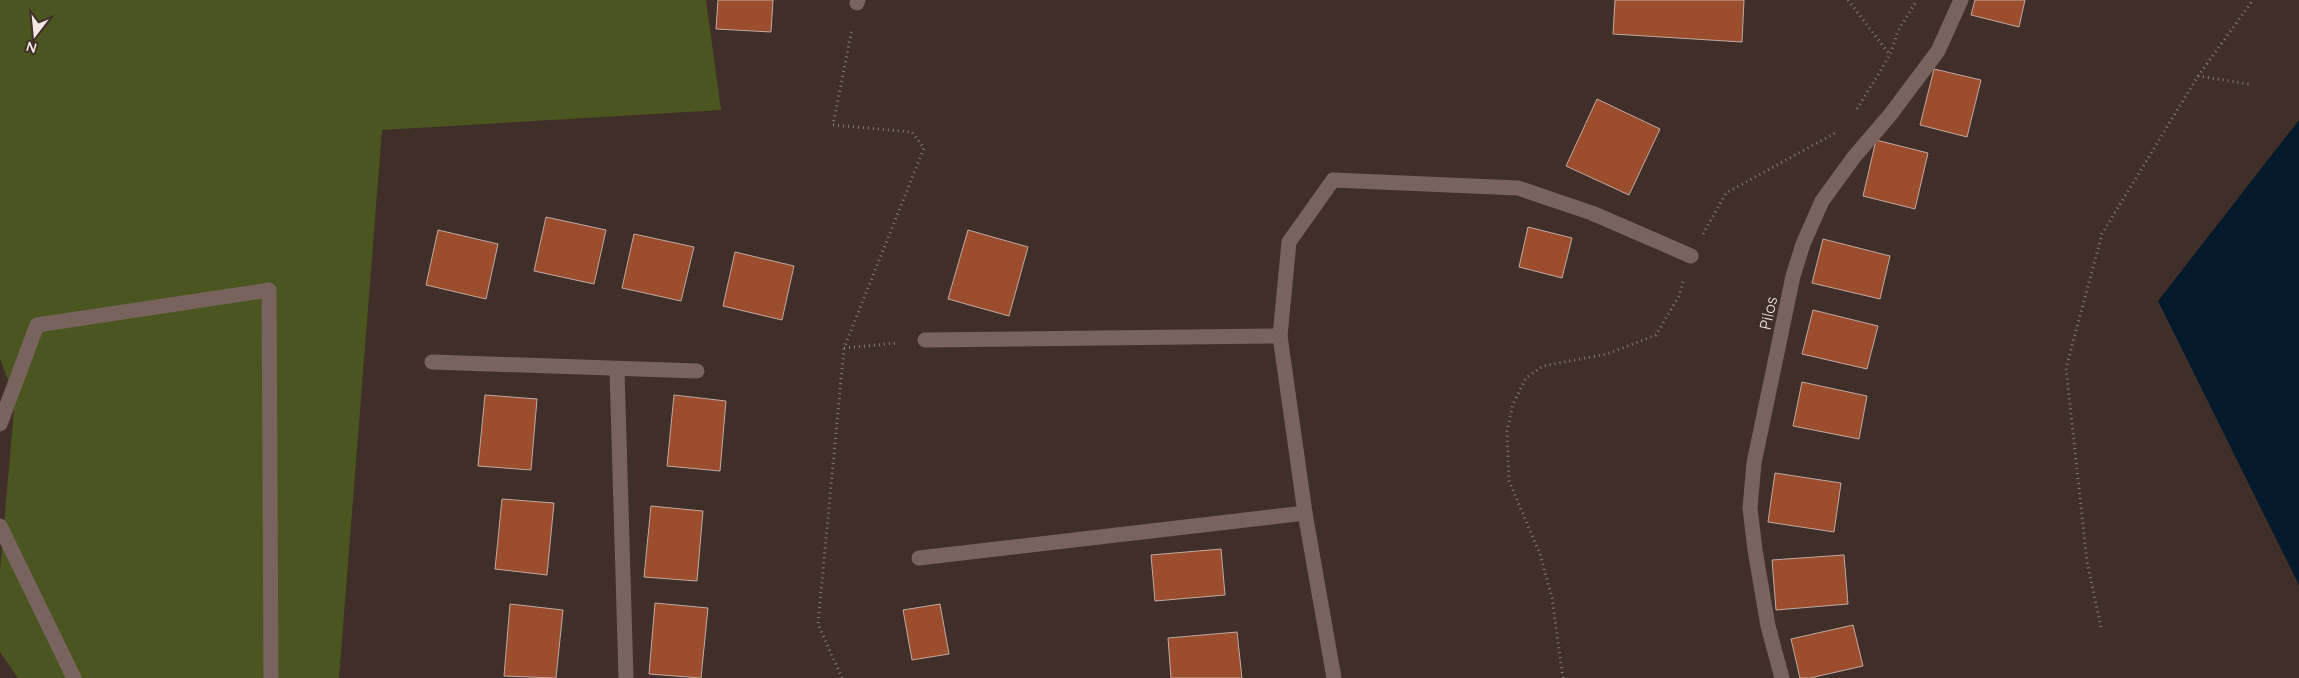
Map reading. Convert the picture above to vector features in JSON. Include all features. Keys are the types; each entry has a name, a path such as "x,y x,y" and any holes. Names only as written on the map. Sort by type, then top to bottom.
{"street":[{"name":"Pilos","path":"1782,678 1768,626 1750,508 1754,463 1794,276 1803,244 1822,201 1854,157 1890,114 1938,51 1960,0"},
{"path":"1334,678 1304,513 1280,336 1289,242 1333,180 1518,188 1592,213 1691,256"},
{"path":"0,424 37,325 269,290 271,678"},
{"path":"925,340 1280,336"},
{"path":"432,362 617,370 697,371"},
{"path":"617,370 626,678"},
{"path":"920,558 1304,513"},
{"path":"0,526 74,678"}],"path":[{"path":"1848,0 1890,55"},
{"path":"1854,112 1890,55 1898,31 1917,0"},
{"path":"2101,627 2086,562 2066,368 2102,234 2198,76 2254,0"},
{"path":"842,678 818,624 844,348 924,148 912,132 832,125 858,1"},
{"path":"2198,76 2249,84"},
{"path":"1563,678 1552,598 1540,554 1509,481 1507,430 1513,404 1526,378 1542,366 1607,354 1656,335 1679,296 1691,256 1726,193 1844,129"},
{"path":"844,348 925,340"}],"green space":[{"path":"0,0 706,0 721,110 382,130 339,678 18,678 0,652 0,571 15,398 0,359"}],"water":[{"path":"2299,120 2299,585 2158,301"}],"building":[{"path":"718,0 773,0 771,32 716,29"},
{"path":"1615,0 1744,0 1742,42 1613,34"},
{"path":"1975,0 2025,0 2019,27 1971,15"},
{"path":"1934,69 1981,80 1967,137 1920,125"},
{"path":"1597,99 1660,129 1629,195 1566,166"},
{"path":"1876,140 1928,153 1915,209 1863,196"},
{"path":"546,217 606,230 594,284 534,271"},
{"path":"1528,227 1572,238 1562,278 1519,267"},
{"path":"438,230 498,244 486,299 426,285"},
{"path":"968,230 1028,247 1009,316 948,299"},
{"path":"634,234 694,247 681,301 622,288"},
{"path":"1823,239 1890,256 1880,299 1812,283"},
{"path":"735,252 794,266 782,320 723,306"},
{"path":"1813,310 1878,326 1867,369 1802,354"},
{"path":"1802,382 1867,396 1859,439 1793,426"},
{"path":"485,395 537,399 531,470 478,466"},
{"path":"674,395 726,401 720,471 667,466"},
{"path":"1775,473 1841,483 1834,532 1768,522"},
{"path":"502,499 554,503 547,575 495,569"},
{"path":"651,506 703,511 697,581 644,577"},
{"path":"1221,549 1225,595 1155,601 1151,555"},
{"path":"1844,555 1848,604 1776,610 1772,560"},
{"path":"655,603 708,608 701,678 649,674"},
{"path":"510,604 563,610 556,678 504,676"},
{"path":"940,604 949,654 912,660 903,610"},
{"path":"1853,625 1863,666 1810,678 1800,678 1791,639"},
{"path":"1237,632 1242,678 1171,678 1168,638"}]}
